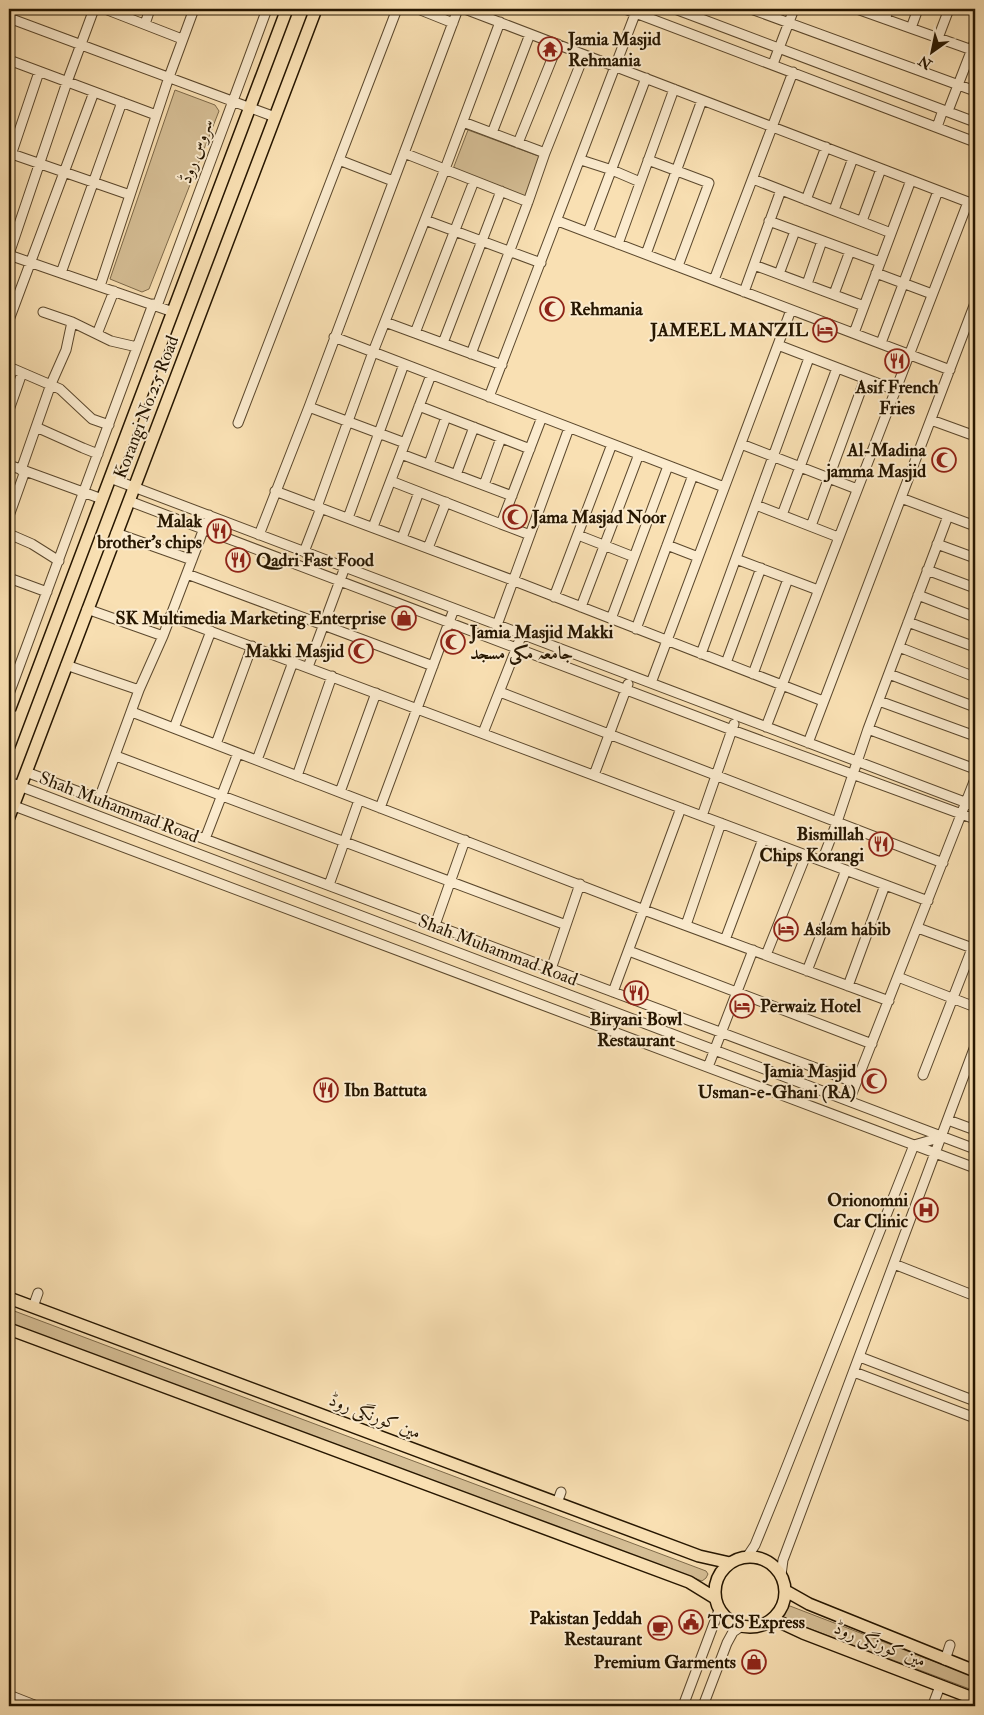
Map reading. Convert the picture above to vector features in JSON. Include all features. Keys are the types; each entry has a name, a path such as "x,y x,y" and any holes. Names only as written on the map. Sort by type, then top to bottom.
{"main road":[{"name":"Korangi No.2.5 Road","path":"9,746 14,716 102,499 287,9"},
{"name":"Korangi No.2.5 Road","path":"9,817 11,804 26,772 316,9"},
{"name":"مین کورنگی روڈ","path":"9,1298 699,1556 730,1563"},
{"path":"9,1329 689,1582 715,1598"},
{"path":"757,1557 775,1567 781,1575 786,1591 781,1610 774,1619 757,1626 742,1626 731,1622 719,1610 715,1598 715,1588 718,1578 730,1563 738,1559 757,1557"},
{"name":"مین کورنگی روڈ","path":"786,1591 809,1604 975,1671"},
{"name":"مین کورنگی روڈ","path":"774,1619 795,1630 975,1699"}],"street":[{"path":"94,9 39,163 9,255 173,312"},
{"path":"105,9 119,11 182,39"},
{"path":"145,24 150,9"},
{"path":"100,286 156,115 194,9"},
{"name":"سروس روڈ","path":"9,694 138,347 267,9"},
{"path":"238,423 397,9"},
{"path":"418,9 453,22"},
{"path":"259,534 309,407 458,9"},
{"path":"465,9 968,202 766,727"},
{"path":"625,9 636,11 975,142"},
{"path":"676,9 975,122"},
{"path":"751,9 975,91"},
{"path":"773,64 794,9"},
{"path":"858,9 972,50"},
{"path":"885,19 888,9"},
{"path":"911,28 918,9"},
{"path":"938,38 949,9"},
{"path":"489,397 581,160 636,11"},
{"path":"9,18 275,117"},
{"path":"304,552 373,352 445,170 500,22"},
{"path":"492,133 530,34"},
{"path":"937,127 958,85 975,41"},
{"path":"518,143 558,44"},
{"path":"471,354 545,153 584,55"},
{"path":"10,64 40,72 156,115"},
{"path":"40,72 10,156 39,163 130,195"},
{"path":"714,280 793,72"},
{"path":"588,232 646,78"},
{"path":"618,244 674,89"},
{"path":"9,320 94,92"},
{"path":"646,254 702,100"},
{"path":"61,273 122,102"},
{"path":"463,122 545,153"},
{"path":"806,200 826,148"},
{"path":"404,154 528,202"},
{"path":"834,210 853,158"},
{"path":"339,160 393,181"},
{"path":"581,160 640,182"},
{"path":"648,160 709,183 678,266"},
{"path":"862,221 881,169"},
{"path":"753,179 891,232"},
{"path":"854,333 911,180"},
{"path":"415,333 474,181"},
{"path":"744,292 780,190"},
{"path":"881,344 938,190"},
{"path":"443,344 501,191"},
{"path":"425,220 541,263"},
{"path":"558,220 950,370"},
{"path":"769,221 880,262"},
{"path":"779,274 795,230"},
{"path":"807,284 822,241"},
{"path":"834,294 850,251"},
{"path":"754,265 864,306"},
{"path":"876,273 932,294"},
{"path":"97,334 114,291"},
{"path":"808,743 975,303"},
{"path":"652,683 792,310"},
{"path":"42,312 72,322 111,341 138,347"},
{"path":"9,516 36,427 51,384 66,350 72,322"},
{"path":"385,322 502,365"},
{"path":"334,337 724,487"},
{"path":"778,345 895,390"},
{"path":"701,654 810,358"},
{"path":"348,518 404,364"},
{"path":"9,367 51,384 69,397 92,419 109,425"},
{"path":"782,515 837,368"},
{"path":"9,410 22,372"},
{"path":"374,528 431,374"},
{"path":"811,526 865,379"},
{"path":"419,406 530,449"},
{"path":"309,407 405,443"},
{"path":"429,464 446,417"},
{"path":"502,524 542,417"},
{"path":"931,420 975,436"},
{"path":"36,427 98,454"},
{"path":"456,474 474,427"},
{"path":"497,625 512,580 570,428"},
{"path":"484,485 501,438"},
{"path":"554,596 612,444"},
{"path":"741,444 857,489"},
{"path":"401,454 512,496"},
{"path":"582,607 603,546 639,454"},
{"path":"9,465 102,499"},
{"path":"611,619 668,466"},
{"path":"636,629 693,475"},
{"path":"110,478 971,804"},
{"path":"391,481 530,534"},
{"path":"275,491 554,596 823,701"},
{"path":"402,538 420,492"},
{"path":"901,498 975,526"},
{"path":"129,501 732,730 975,819"},
{"path":"428,548 446,502"},
{"path":"756,505 838,537"},
{"path":"100,800 139,690 163,636 209,516"},
{"path":"822,861 868,729 948,516"},
{"path":"116,533 192,560"},
{"path":"9,534 32,544 59,560"},
{"path":"578,535 634,557"},
{"path":"667,544 698,557"},
{"path":"937,544 975,558"},
{"path":"736,559 818,590"},
{"path":"308,667 345,567"},
{"path":"726,663 761,568"},
{"path":"927,570 975,588"},
{"path":"186,574 433,666"},
{"path":"9,578 47,592"},
{"path":"754,674 788,579"},
{"path":"918,595 975,617"},
{"path":"87,609 163,636"},
{"path":"380,808 454,609"},
{"path":"170,616 928,901"},
{"path":"908,622 975,647"},
{"path":"174,728 211,631"},
{"path":"483,734 522,634"},
{"path":"216,744 252,646"},
{"path":"899,647 975,677"},
{"path":"257,760 293,662"},
{"path":"66,665 139,690"},
{"path":"889,674 975,707"},
{"path":"296,776 332,676"},
{"path":"594,775 631,676"},
{"path":"500,692 943,863"},
{"path":"340,792 376,693"},
{"path":"879,701 975,736"},
{"path":"132,712 644,910 889,1001"},
{"path":"702,816 736,716"},
{"path":"868,729 975,770"},
{"path":"205,839 238,753"},
{"path":"116,756 566,925"},
{"path":"26,772 856,1084"},
{"path":"849,1102 962,814 971,804 975,779"},
{"name":"Shah Muhammad Road","path":"9,782 975,1149"},
{"path":"329,885 359,800"},
{"name":"Shah Muhammad Road","path":"11,804 975,1168"},
{"path":"613,992 682,808"},
{"path":"686,925 721,823"},
{"path":"725,940 764,839"},
{"path":"435,925 464,840"},
{"path":"766,956 806,855"},
{"path":"807,971 846,870"},
{"path":"551,969 580,884"},
{"path":"848,986 886,885"},
{"path":"918,928 974,946 923,1076"},
{"path":"433,963 440,946"},
{"path":"708,1067 753,950"},
{"path":"628,951 872,1044"},
{"path":"898,977 975,1007"},
{"path":"781,1575 783,1560 975,1046"},
{"path":"948,1120 975,1130"},
{"path":"747,1557 755,1546 914,1145 942,1136"},
{"path":"894,1264 975,1296"},
{"path":"33,1307 38,1293"},
{"path":"860,1357 975,1401"},
{"path":"854,1372 975,1418"},
{"path":"938,1404 943,1389"},
{"path":"557,1503 561,1492"},
{"path":"683,1706 719,1610"},
{"path":"703,1706 727,1643 733,1632 742,1626"},
{"path":"945,1660 950,1644"},
{"path":"934,1702 940,1686"},
{"path":"9,1695 37,1706"}],"shaded area":[{"path":"175,90 215,105 219,111 149,289 142,292 110,279"},
{"path":"468,130 541,157 526,197 453,169"},
{"path":"9,1309 706,1571 708,1574 702,1581 9,1323"},
{"path":"790,1606 975,1677 975,1691 784,1619 786,1607"}],"place":[{"name":"Jamia Masjid Rehmania","path":"550,49"},
{"name":"Rehmania","path":"552,309"},
{"name":"JAMEEL MANZIL","path":"825,330"},
{"name":"Asif French Fries","path":"897,361"},
{"name":"Al-Madina jamma Masjid","path":"944,460"},
{"name":"Jama Masjad Noor","path":"515,517"},
{"name":"Malak brother's chips","path":"219,531"},
{"name":"Qadri Fast Food","path":"238,560"},
{"name":"SK Multimedia Marketing Enterprise","path":"404,618"},
{"name":"Jamia Masjid Makki جامعہ مکی مسجد","path":"453,642"},
{"name":"Makki Masjid","path":"361,651"},
{"name":"Bismillah Chips Korangi","path":"881,844"},
{"name":"Aslam habib","path":"786,929"},
{"name":"Biryani Bowl Restaurant","path":"636,993"},
{"name":"Perwaiz Hotel","path":"742,1006"},
{"name":"Jamia Masjid Usman-e-Ghani (RA)","path":"874,1081"},
{"name":"Ibn Battuta","path":"326,1090"},
{"name":"Orionomni Car Clinic","path":"926,1210"},
{"name":"TCS Express","path":"691,1622"},
{"name":"Pakistan Jeddah Restaurant","path":"660,1628"},
{"name":"Premium Garments","path":"754,1662"}]}
